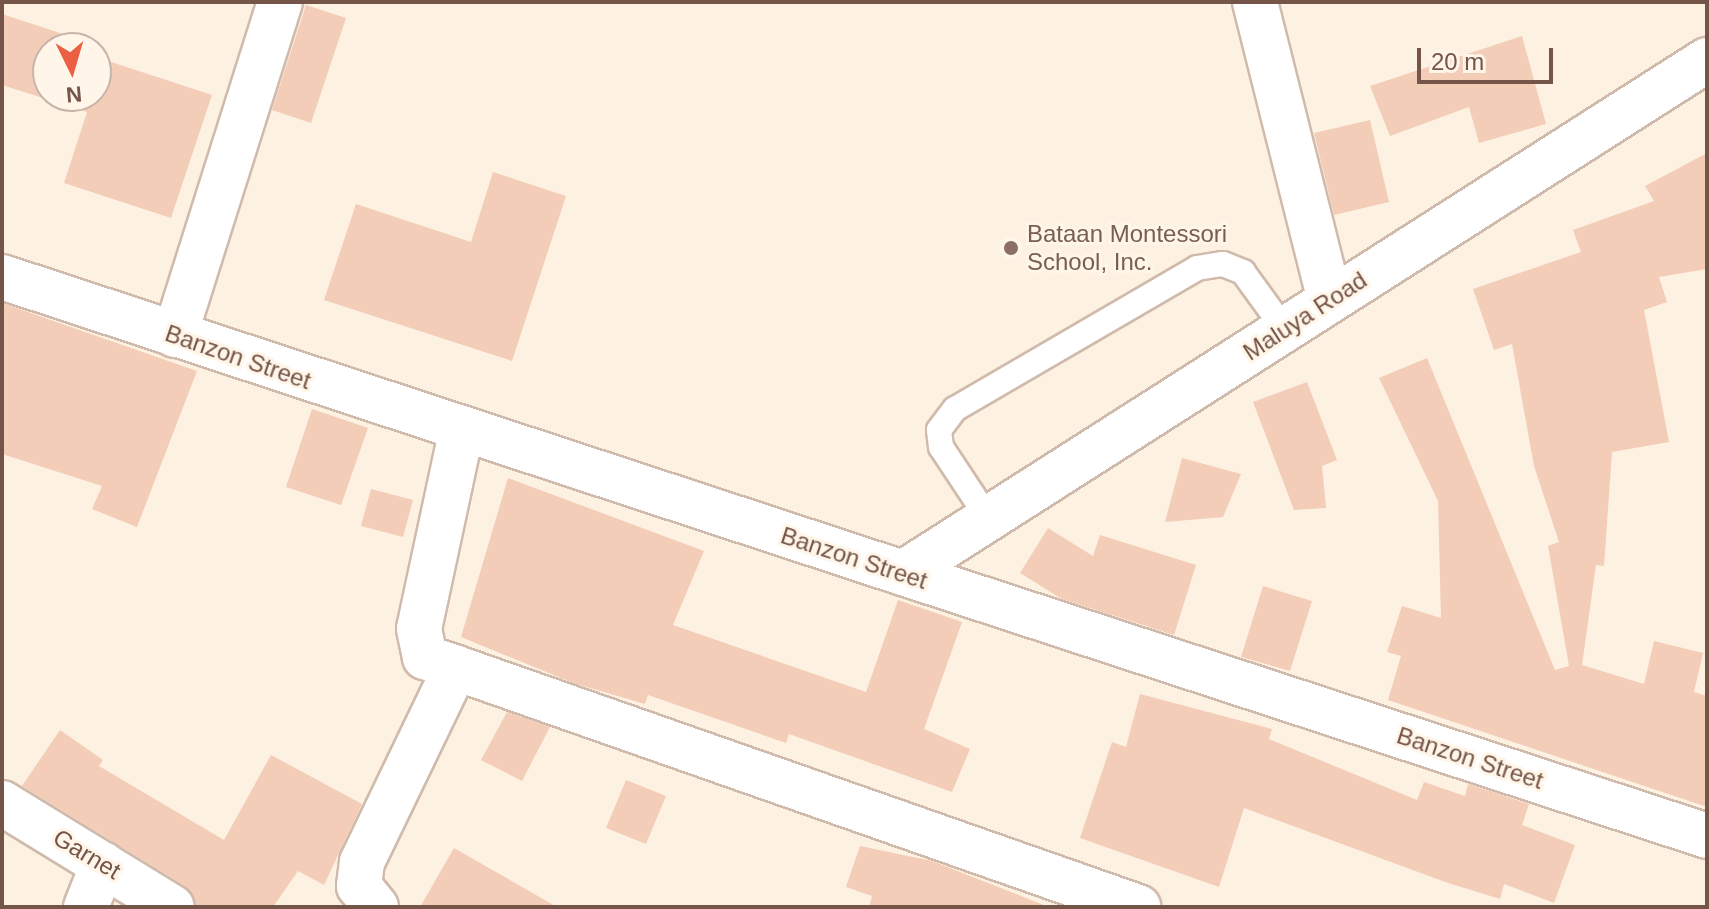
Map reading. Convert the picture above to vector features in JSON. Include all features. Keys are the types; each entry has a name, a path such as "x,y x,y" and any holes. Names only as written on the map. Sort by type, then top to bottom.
{"street":[{"path":"175,335 280,2"},
{"path":"1255,2 1330,300"},
{"name":"Maluya Road","path":"903,573 1707,60"},
{"name":"Banzon Street","path":"2,277 461,433 903,573 1707,836"},
{"path":"461,433 419,629 425,657 1138,907"},
{"path":"376,907 359,886 362,862 456,667"},
{"name":"Garnet","path":"2,803 172,907"},
{"path":"86,907 103,864"}],"lane":[{"path":"988,518 941,447 939,430 955,409 1197,268 1223,264 1243,272 1285,330"}],"building":[{"path":"306,5 346,18 311,123 272,110"},
{"path":"2,14 57,32 32,32 32,95 2,85"},
{"path":"1522,36 1546,124 1479,143 1469,107 1390,136 1370,86"},
{"path":"112,62 212,95 171,218 64,183 87,112 112,112"},
{"path":"1370,120 1389,202 1334,215 1314,133"},
{"path":"1707,153 1707,269 1659,277 1667,302 1644,310 1669,442 1612,452 1604,566 1596,565 1582,665 1644,684 1654,641 1703,653 1694,692 1707,696 1707,807 1388,700 1401,656 1387,652 1402,606 1441,618 1438,501 1379,378 1427,358 1555,670 1569,666 1548,546 1559,542 1534,466 1512,344 1494,350 1473,289 1581,252 1573,230 1654,201 1645,186"},
{"path":"493,172 566,196 512,361 324,300 356,204 471,242"},
{"path":"2,303 197,371 137,527 92,509 102,486 2,454"},
{"path":"1307,382 1337,460 1322,466 1326,508 1294,510 1253,402"},
{"path":"312,409 368,428 341,505 286,487"},
{"path":"1182,458 1241,474 1223,517 1165,522"},
{"path":"508,478 704,551 673,625 866,692 898,600 962,622 924,729 970,749 952,792 789,734 786,743 648,695 645,704 573,683 461,637"},
{"path":"371,489 413,500 403,537 361,526"},
{"path":"1048,528 1093,556 1100,535 1196,565 1174,635 1062,599 1020,573"},
{"path":"1263,586 1312,601 1290,671 1241,657"},
{"path":"1140,694 1272,729 1269,739 1417,800 1424,782 1465,796 1468,784 1529,804 1522,825 1575,845 1554,903 1504,884 1500,899 1244,808 1219,887 1080,838 1112,742 1126,747"},
{"path":"507,712 550,727 522,781 481,760"},
{"path":"60,730 103,760 99,766 224,840 271,755 362,804 324,885 298,871 273,907 197,907 185,886 22,786"},
{"path":"626,780 666,796 646,844 606,828"},
{"path":"860,846 932,861 1049,907 869,907 872,896 846,887"},
{"path":"454,848 557,907 420,907"}],"place":[{"name":"Bataan Montessori School, Inc.","path":"1011,248"}]}
